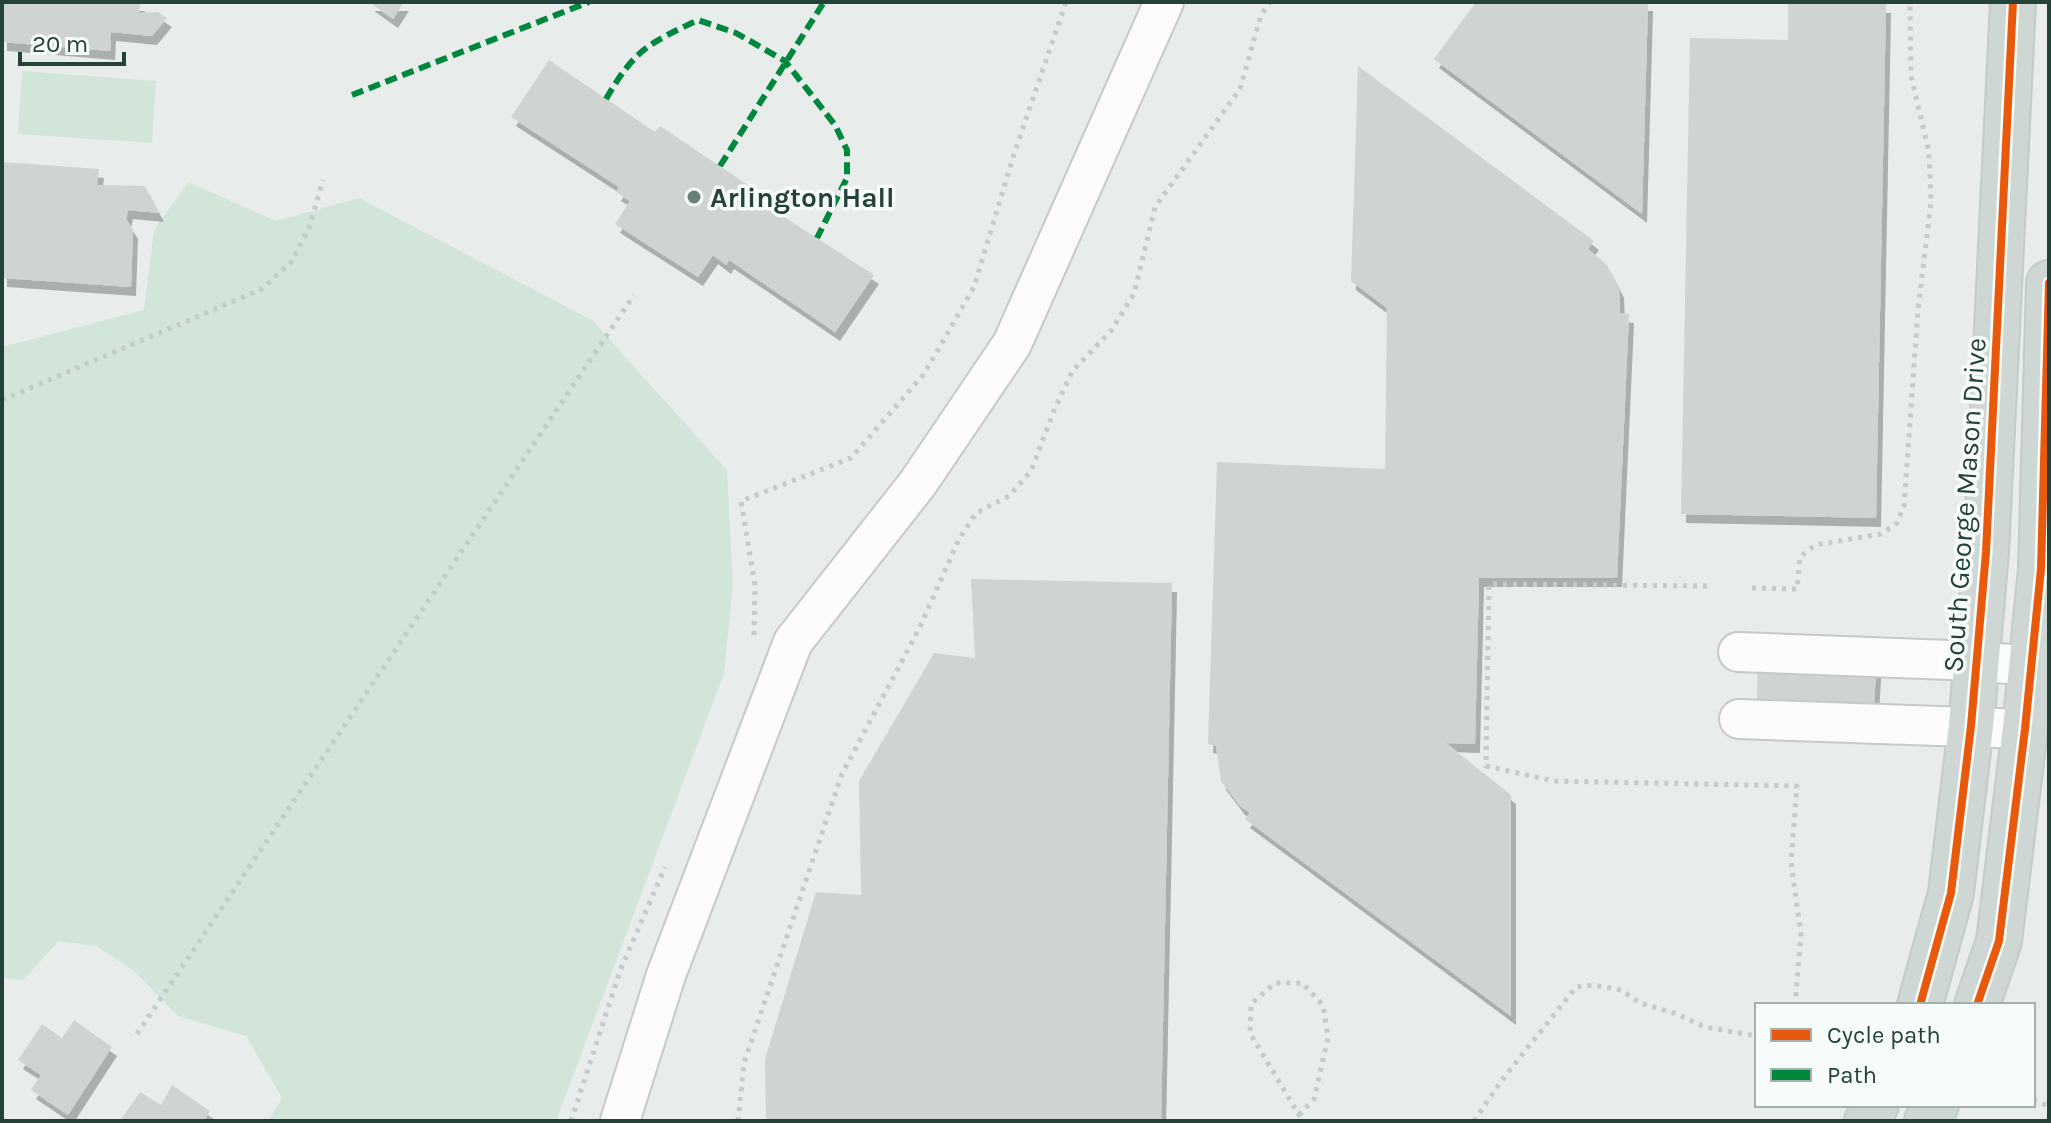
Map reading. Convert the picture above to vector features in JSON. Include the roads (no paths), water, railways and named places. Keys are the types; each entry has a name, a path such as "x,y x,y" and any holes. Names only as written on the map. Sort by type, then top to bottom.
{"main road":[{"name":"South George Mason Drive","path":"1921,1003 1951,893 1971,726 1986,552 2013,2"},
{"path":"1978,1003 1999,941 2041,569 2049,283"}],"lane":[{"path":"620,1121 666,975 793,642 918,483 1012,344 1164,2"},
{"path":"1738,652 2031,666"},
{"path":"1739,719 2025,729"}],"place":[{"name":"Arlington Hall","path":"694,197"}]}
